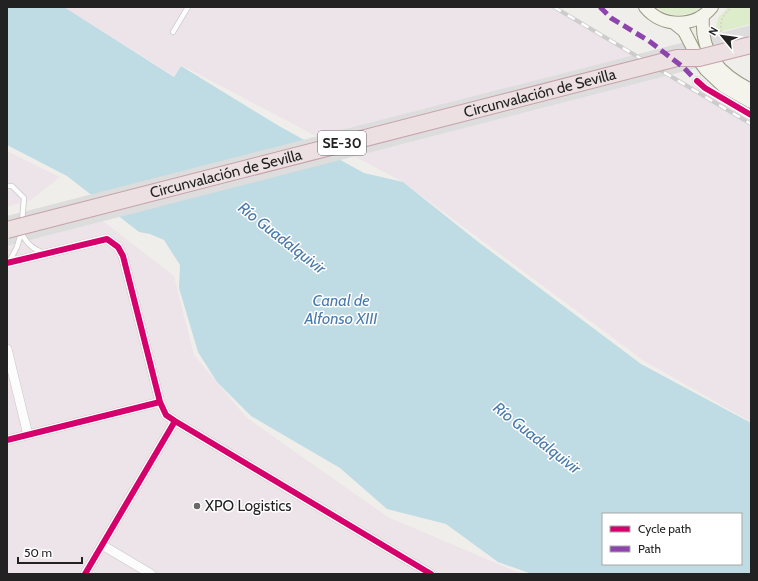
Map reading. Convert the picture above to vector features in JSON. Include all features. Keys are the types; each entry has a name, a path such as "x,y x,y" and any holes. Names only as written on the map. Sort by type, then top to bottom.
{"highway":[{"name":"Circunvalación de Sevilla","path":"14,232 677,58 697,47 751,33"},
{"name":"Circunvalación de Sevilla","path":"677,58 699,58 751,44"}],"main road":[{"path":"645,7 653,15 674,23 684,31 700,62 710,74 723,86 751,102"},
{"path":"674,23 689,22 703,16 712,7"},
{"path":"703,16 702,34 709,55 718,68 729,77 751,90"}],"street":[{"path":"697,81 705,88 751,115"},
{"path":"8,263 107,239 118,247 123,256 160,402 166,415 175,422 431,574"},
{"path":"7,349 28,435"},
{"path":"7,440 160,402"},
{"path":"85,574 175,422"},
{"path":"102,545 151,574"}],"lane":[{"path":"173,32 188,7"},
{"path":"7,186 12,186 24,198 14,232 17,247 8,263"},
{"path":"14,232 27,244 36,250 45,253"}],"path":[{"path":"721,24 723,16 730,9"}],"shaded area":[{"path":"64,7 556,7 751,120 751,422 644,361 403,182 181,65 174,76"},
{"path":"7,151 60,177 31,200 7,207"},
{"path":"103,221 174,276 194,355 247,418 388,517 522,574 7,574 7,246"}],"green space":[{"path":"656,7 702,7 691,13 679,15 661,11"},
{"path":"728,7 751,7 751,24 715,33 718,18"}],"water":[{"name":"Canal de Alfonso XIII","path":"7,7 64,7 174,77 181,66 279,126 364,173 403,182 477,241 641,364 751,423 751,574 532,574 498,562 446,524 387,509 340,468 251,416 217,382 198,352 179,288 180,265 164,240 150,234 139,232 67,176 7,145"}],"pier":[{"path":"751,25 751,54 7,246 7,216"}],"railway":[{"path":"554,7 751,124"}],"marked path":[{"path":"600,7 611,18 649,41 683,67 697,81"}],"cycle path":[{"path":"697,81 705,88 751,115"},
{"path":"7,263 107,239 118,247 123,256 160,402 166,415 431,574"},
{"path":"7,440 160,402"},
{"path":"85,574 175,421"}],"place":[{"name":"XPO Logistics","path":"197,506"}],"water label":[{"name":"Río Guadalquivir","path":"282,238"},
{"name":"Río Guadalquivir","path":"537,438"}]}
